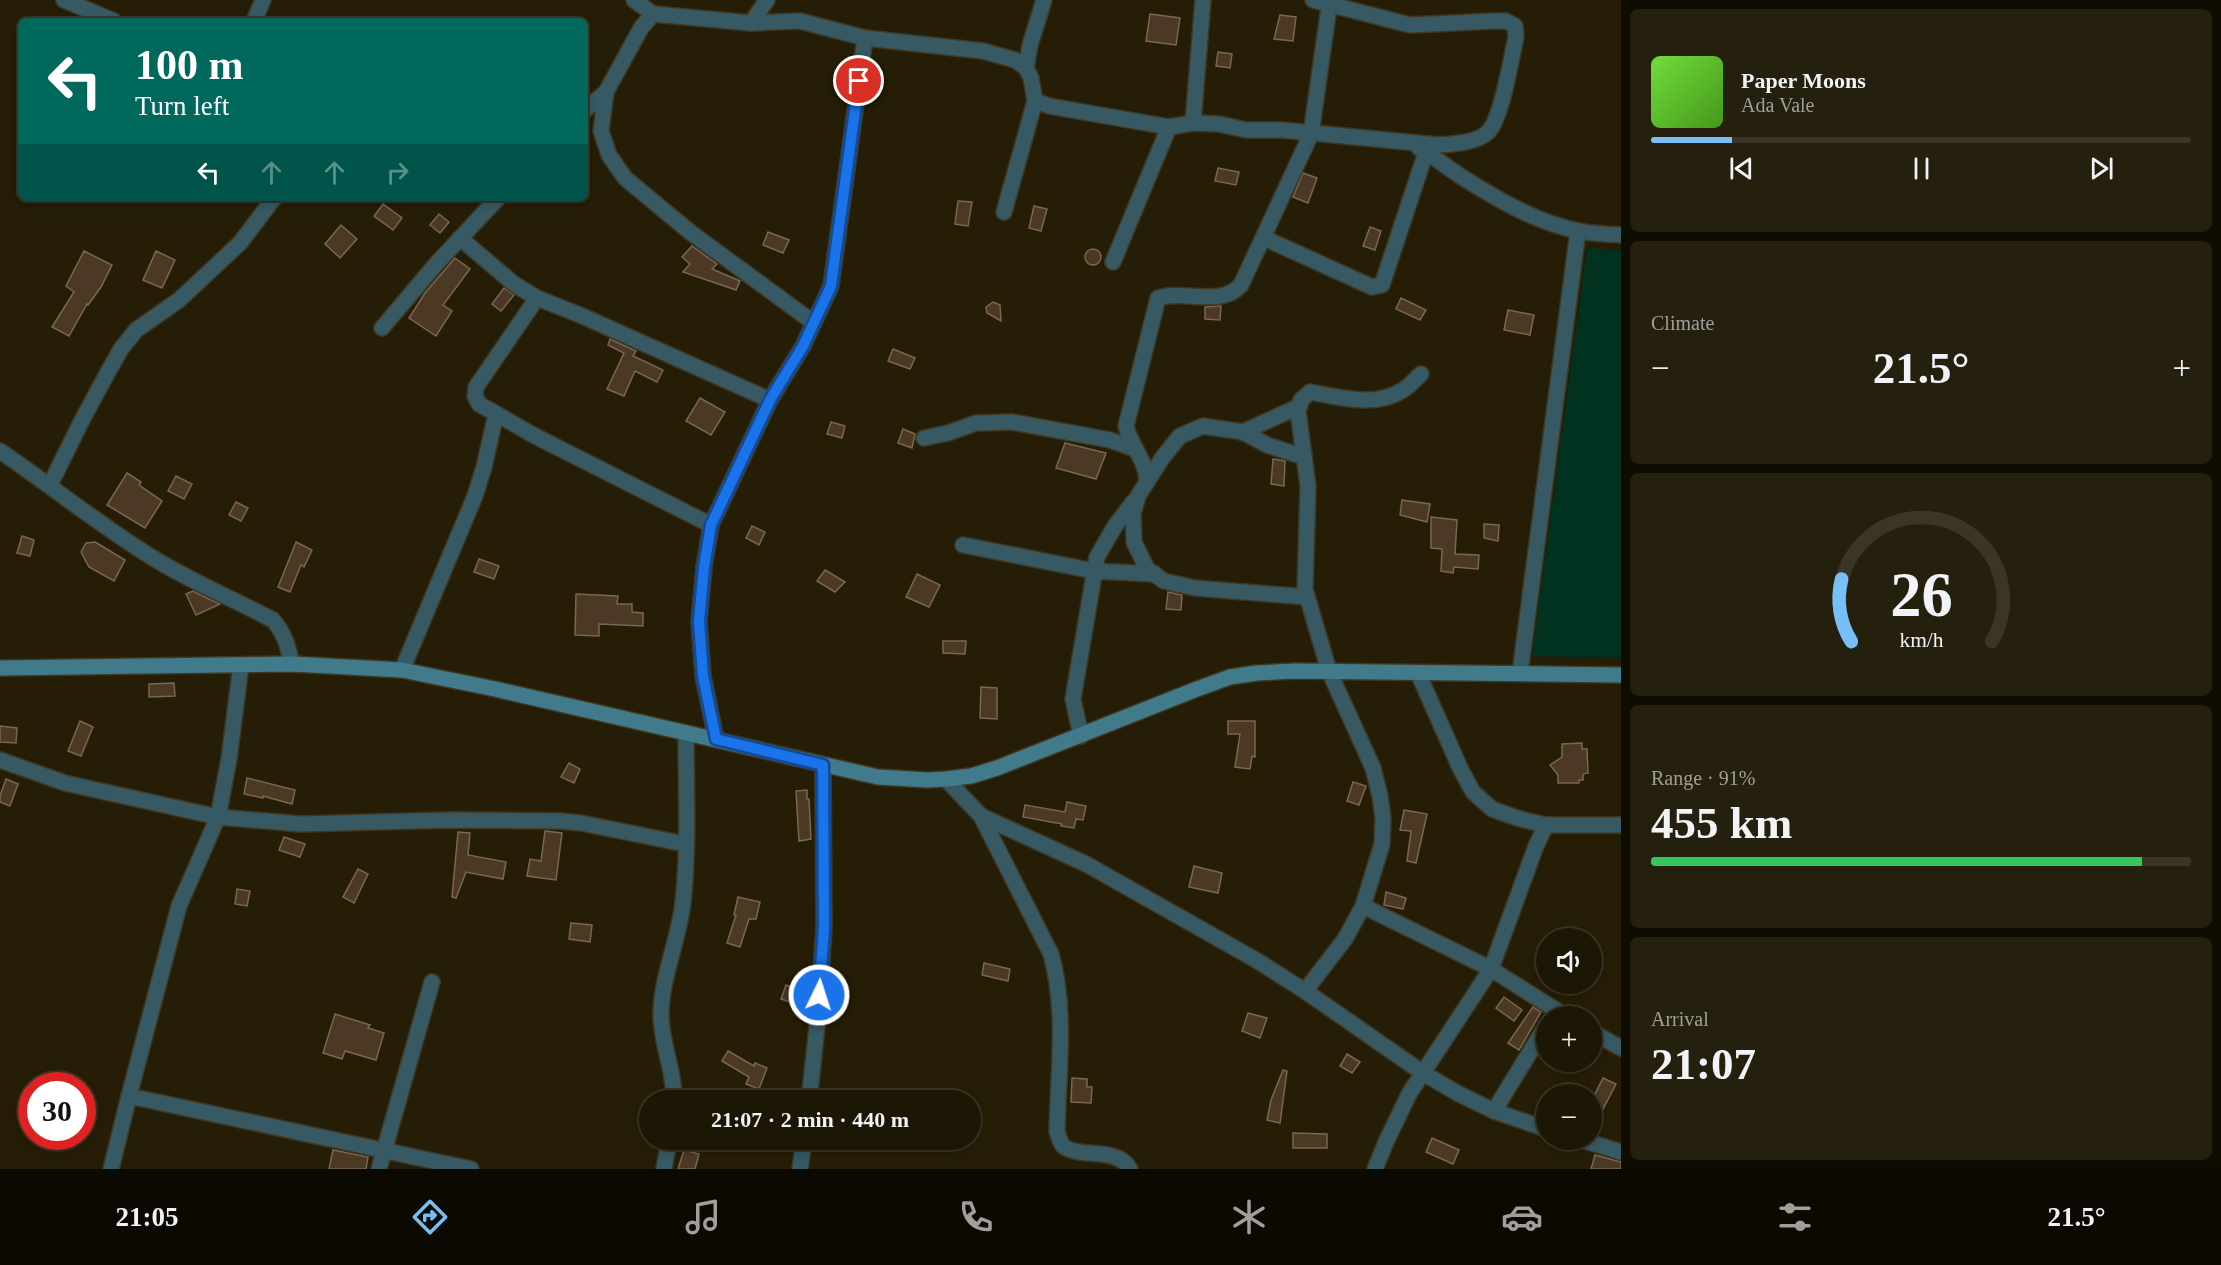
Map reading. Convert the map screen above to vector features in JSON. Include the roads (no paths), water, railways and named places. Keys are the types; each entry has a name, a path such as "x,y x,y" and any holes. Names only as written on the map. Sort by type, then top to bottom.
{"street":[{"path":"64,0 107,18"},
{"path":"255,18 263,0"},
{"path":"634,0 653,14 751,23 800,21 865,38 983,51 1015,60 1026,68 1031,78 1035,101 1004,212"},
{"path":"751,23 767,0"},
{"path":"1026,68 1030,45 1044,0"},
{"path":"1193,123 1203,0"},
{"path":"1035,101 1049,106 1169,127 1193,123 1220,124 1246,130 1282,130 1438,145 1463,142 1487,134 1496,120 1516,37 1515,26 1506,21 1410,25 1382,20 1329,2 1313,0"},
{"path":"1147,480 1147,469 1129,439 1126,426 1158,298 1165,295 1198,297 1230,295 1242,285 1311,134 1329,2"},
{"path":"588,107 606,92 641,28 653,14"},
{"path":"716,739 703,676 699,621 711,525 770,400 803,346 831,286 865,38"},
{"path":"606,92 601,131 609,154 625,178 690,232 814,323"},
{"path":"1113,262 1169,127"},
{"path":"1411,144 1504,202 1544,220 1578,231 1621,235"},
{"path":"1264,238 1372,287 1382,285 1426,152"},
{"path":"50,486 81,422 121,349 131,336 179,300 240,243 272,201"},
{"path":"382,328 495,201"},
{"path":"1520,673 1578,231"},
{"path":"460,238 514,284 537,298 590,319 770,400"},
{"path":"537,298 476,387 475,396 479,404 601,471 711,525"},
{"path":"1305,991 1345,939 1363,906 1382,844 1383,818 1373,768 1329,671 1305,589 1308,486 1298,411 1301,400 1310,392 1353,400 1383,399 1402,391 1421,374"},
{"path":"1243,432 1300,406"},
{"path":"402,670 471,507 484,467 496,414"},
{"path":"924,438 948,433 976,423 1012,422 1110,440 1135,449"},
{"path":"1081,736 1072,699 1097,557 1115,526 1180,436 1203,426 1243,432 1267,445 1304,457"},
{"path":"0,451 70,503 159,561 273,620 282,630 288,643 292,664"},
{"path":"1138,496 1133,513 1134,542 1147,569 1164,581 1195,588 1307,597"},
{"path":"963,545 1094,571 1155,574"},
{"path":"0,668 292,664 402,670 495,688 878,777 927,780 946,779 997,768 1230,677 1295,671 1621,675"},
{"path":"111,1169 179,906 218,817 229,759 241,665"},
{"path":"1418,673 1461,770 1473,792 1492,809 1546,825 1621,825"},
{"path":"674,1090 661,1017 662,999 683,904 686,844 686,733"},
{"path":"0,760 65,783 218,817 300,824 451,820 560,821 581,823 686,844"},
{"path":"810,1090 824,928 823,765"},
{"path":"946,779 981,816 1051,954 1058,978 1057,1131 1060,1141 1066,1148 1099,1153 1119,1159 1130,1169"},
{"path":"981,816 1086,864 1256,960 1305,991 1423,1074 1494,1112 1536,1126"},
{"path":"1375,1169 1409,1094 1491,969 1536,846 1546,825"},
{"path":"1363,906 1491,969 1545,1006"},
{"path":"379,1169 432,982"},
{"path":"1602,1038 1621,1048"},
{"path":"1494,1112 1536,1043"},
{"path":"129,1096 471,1169"},
{"path":"1602,1146 1621,1152"},
{"path":"664,1169 667,1150"},
{"path":"800,1169 803,1150"}]}
